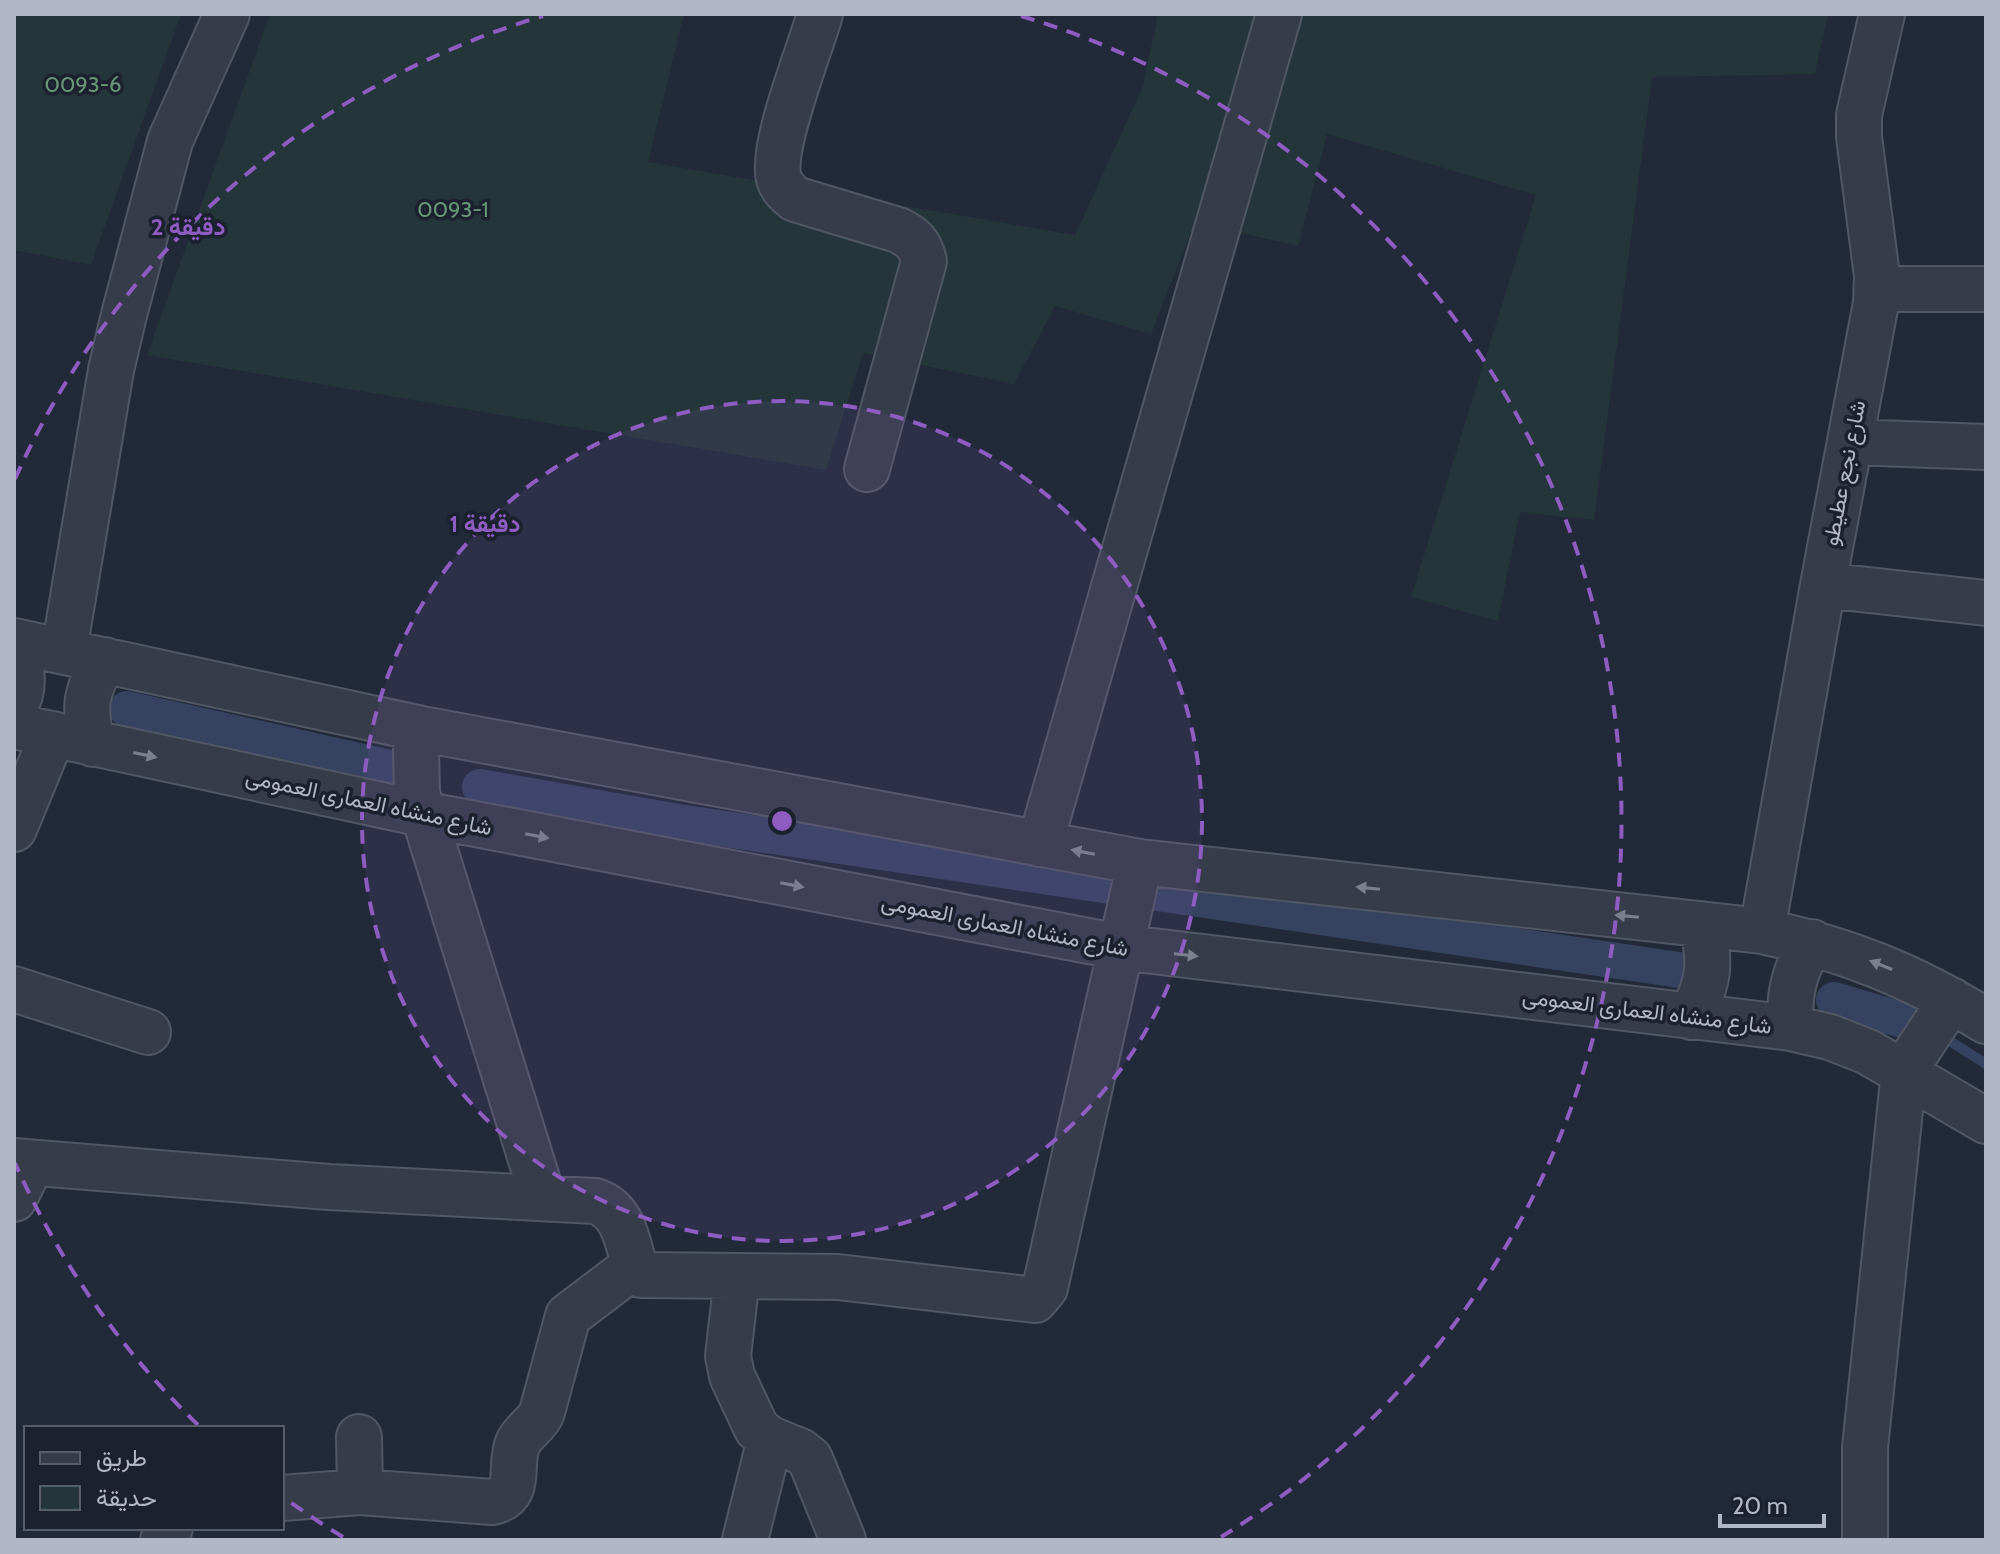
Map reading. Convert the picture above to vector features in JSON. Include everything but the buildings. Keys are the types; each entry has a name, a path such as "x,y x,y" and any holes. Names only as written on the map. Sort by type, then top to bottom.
{"street":[{"path":"64,651 111,370 124,315 170,141 205,57 227,14"},
{"path":"820,14 783,128 779,178 784,189 795,199 912,237 921,248 924,261 867,469"},
{"path":"1040,844 1279,14"},
{"name":"شارع نجع عطيطو","path":"1762,931 1877,289 1859,115 1882,14"},
{"path":"1877,289 1986,289"},
{"path":"1850,442 1986,447"},
{"path":"1823,585 1986,603"},
{"path":"14,641 422,729 1140,862 1762,931 1812,942 1883,966 1968,1010 1904,1071 1865,1448 1865,1540"},
{"path":"14,649 20,661 22,684 14,709"},
{"path":"14,829 53,735 87,723 86,700 93,679 105,660"},
{"path":"422,729 416,750 417,793 543,1198"},
{"name":"شارع منشاه العمارى العمومى","path":"53,735 423,814 1120,947 1791,1028 1830,1037 1868,1052 1986,1121"},
{"path":"20,1175 595,1201 614,1210 636,1272 646,1276 838,1277 1035,1300 1041,1295 1140,862"},
{"path":"1691,1017 1703,995 1708,972 1708,948 1701,924"},
{"path":"1791,1028 1789,1006 1792,982 1812,942"},
{"path":"14,989 148,1032"},
{"path":"284,1498 360,1492 492,1502 503,1500 510,1491 518,1443 539,1420 542,1412 568,1316 634,1266"},
{"path":"737,1277 728,1362 757,1429 810,1459 843,1540"},
{"path":"359,1437 360,1492"},
{"path":"745,1540 770,1439"}],"green space":[{"name":"0093-6","path":"14,14 181,14 91,265 14,250"},
{"name":"0093-1","path":"270,14 684,14 648,162 1075,235 1143,86 1158,14 1828,14 1815,74 1652,77 1594,520 1520,512 1498,621 1411,597 1536,195 1327,134 1298,246 1195,222 1151,334 1055,306 1014,384 863,353 826,470 147,355"}],"waterway":[{"path":"127,709 399,770"},
{"path":"480,787 678,822 1679,970"},
{"path":"1834,1000 1919,1025"},
{"path":"1953,1043 1986,1064"}]}
